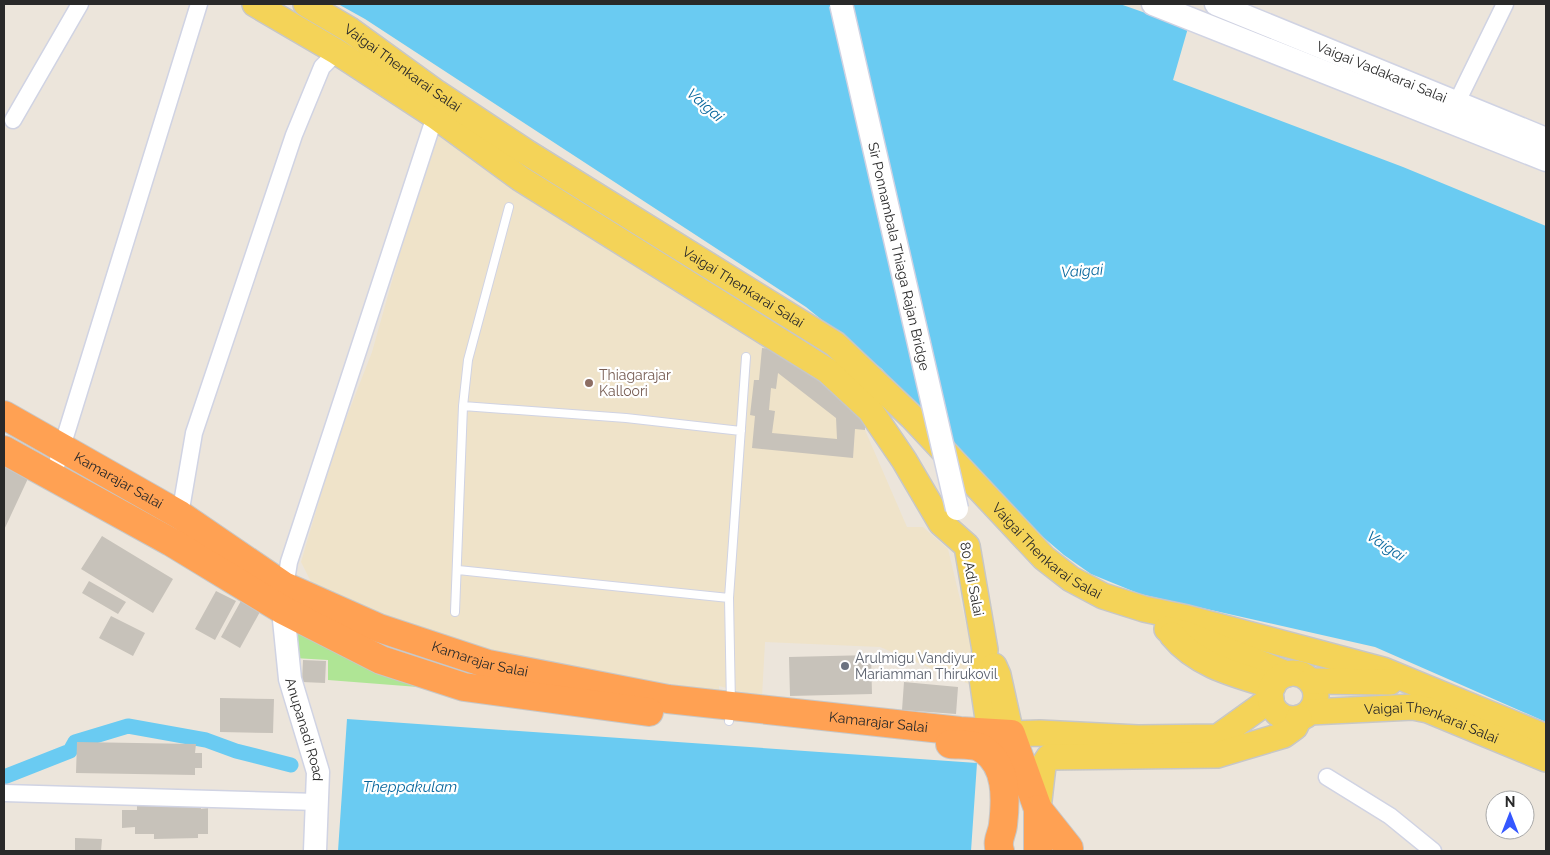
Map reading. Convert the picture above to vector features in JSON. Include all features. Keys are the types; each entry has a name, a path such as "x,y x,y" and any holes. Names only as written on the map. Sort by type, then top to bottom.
{"highway":[{"name":"Kamarajar Salai","path":"4,415 180,516 284,598 381,660 464,687 564,702 730,713 980,748 999,743"},
{"name":"Kamarajar Salai","path":"4,450 172,542 284,598"},
{"path":"999,743 1038,831 1072,850"},
{"path":"999,743 1006,785 1002,840"}],"main road":[{"name":"Vaigai Thenkarai Salai","path":"255,4 337,52 435,116 521,179 828,370 870,410 941,523 967,546"},
{"name":"Vaigai Thenkarai Salai","path":"306,4 350,30 437,93 526,152 835,344 912,417 1044,558 1071,579 1103,596 1144,609 1187,618 1383,670 1546,737"},
{"name":"80 Adi Salai","path":"967,546 985,650 982,678 999,743"},
{"name":"Vaigai Thenkarai Salai","path":"1144,609 1169,631 1180,645 1206,663 1285,685 1411,683"},
{"name":"Vaigai Thenkarai Salai","path":"1285,685 1276,711 1280,715 1292,719 1305,715 1413,707 1428,710 1546,759"},
{"path":"999,743 1040,733 1138,738 1218,737 1285,685 1316,693 1316,700 1305,715 1295,727 1284,735 1217,755 1049,757 1043,766 1038,831"}],"street":[{"path":"13,120 80,4"},
{"path":"53,476 199,4"},
{"name":"Sir Ponnambala Thiaga Rajan Bridge","path":"841,4 958,509"},
{"path":"1153,4 1546,160"},
{"name":"Vaigai Vadakarai Salai","path":"1216,4 1546,139"},
{"path":"1457,102 1505,4"},
{"path":"180,516 194,433 294,135 322,68 337,52"},
{"path":"284,598 289,562 435,116"},
{"name":"80 Adi Salai","path":"958,509 967,546"},
{"name":"Anupanadi Road","path":"284,598 290,679 318,772 315,851"},
{"path":"1327,777 1390,816 1433,851"},
{"path":"4,793 318,802"}],"lane":[{"path":"455,612 463,406 468,360 509,207"},
{"path":"730,713 729,598 746,357"},
{"path":"463,406 626,418 741,432"},
{"path":"458,570 729,598"}],"shaded area":[{"name":"Thiagarajar Kalloori","path":"437,122 768,343 858,414 907,527 923,527 948,549 978,674 971,685 880,647 765,642 762,697 719,686 719,691 624,678 478,655 311,588 311,582 301,562 335,447 372,352"}],"green space":[{"path":"289,624 431,688 328,680 328,660 294,658"}],"water":[{"name":"Vaigai","path":"338,4 1120,4 1188,28 1173,80 1403,167 1546,226 1546,722 1375,647 1140,594 1091,574 1064,555 978,481 882,369 806,307 365,19"},
{"name":"Theppakulam","path":"347,719 977,763 971,851 338,851"}],"building":[{"path":"762,348 782,350 850,401 849,409 865,419 865,430 855,429 853,458 752,448 755,416 750,415 754,380 759,380","holes":["778,373 836,418 837,439 772,433 775,411 769,410 771,388 776,389"]},
{"path":"4,459 31,472 4,530"},
{"path":"102,536 173,579 153,613 81,569"},
{"path":"89,581 126,602 118,614 82,593"},
{"path":"216,591 236,601 215,640 195,629"},
{"path":"242,599 261,610 240,648 221,637"},
{"path":"111,616 145,633 133,656 99,638"},
{"path":"871,655 872,694 790,696 789,657"},
{"path":"303,660 326,661 325,683 302,682"},
{"path":"904,682 958,687 956,714 902,710"},
{"path":"220,698 274,699 273,733 220,732"},
{"path":"77,742 196,744 195,753 202,753 202,768 195,768 195,775 76,773"},
{"path":"137,804 201,804 201,809 208,808 208,834 198,834 198,838 154,839 154,834 135,834 135,827 122,828 122,810 137,810"},
{"path":"75,838 102,839 101,851 75,851"}],"waterway":[{"path":"4,777 70,751 75,742 128,726 206,740 236,751 291,765"}],"place":[{"name":"Thiagarajar Kalloori","path":"589,383"},
{"name":"Arulmigu Vandiyur Mariamman Thirukovil","path":"845,666"}]}
